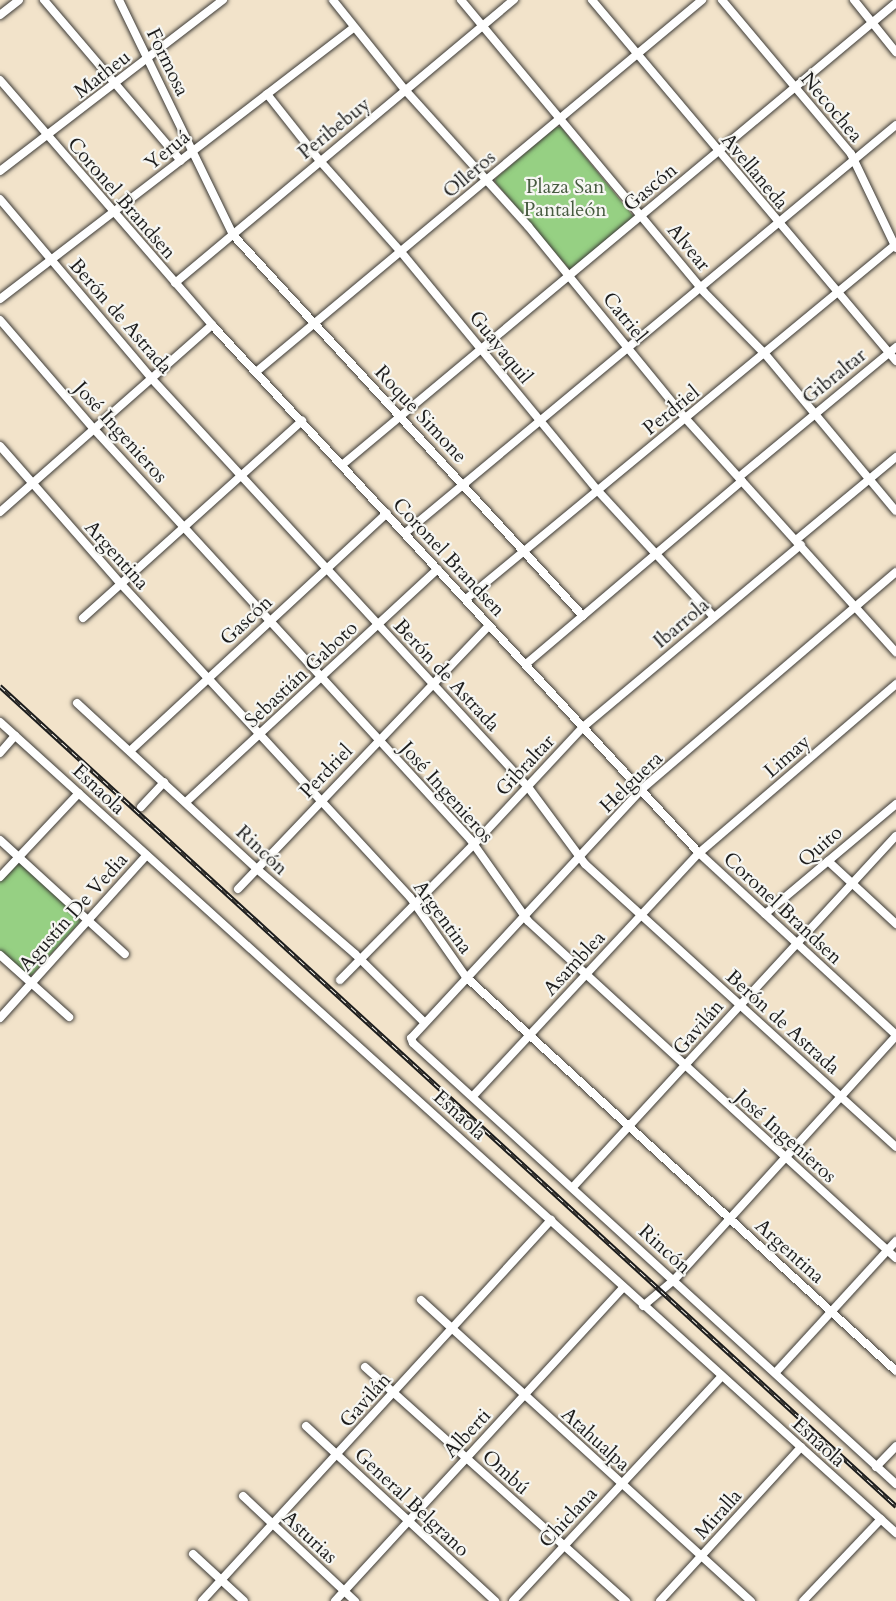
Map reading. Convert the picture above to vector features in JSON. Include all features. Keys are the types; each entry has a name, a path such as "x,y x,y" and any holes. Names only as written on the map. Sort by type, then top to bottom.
{"street":[{"path":"0,15 19,0"},
{"path":"44,0 181,161"},
{"name":"Formosa","path":"119,0 233,235"},
{"name":"Matheu","path":"0,171 48,137 224,0"},
{"name":"Catriel","path":"333,0 406,91 570,276 686,419 896,652"},
{"name":"Alvear","path":"461,0 558,120 701,288 765,354 896,511"},
{"name":"Peribebuy","path":"175,283 514,0"},
{"name":"Avellaneda","path":"592,0 837,294 892,350 896,361"},
{"name":"Olleros","path":"256,372 702,0"},
{"name":"Necochea","path":"722,0 854,159 895,246"},
{"path":"854,0 896,52"},
{"name":"Gascón","path":"342,465 896,3"},
{"name":"Yeruá","path":"0,299 354,27"},
{"name":"Coronel Brandsen","path":"0,80 113,214 212,325 699,853 896,1035"},
{"name":"Guayaquil","path":"267,94 320,161 401,252 598,491 714,617"},
{"path":"405,533 896,125"},
{"name":"Berón de Astrada","path":"0,199 152,379 528,787 580,858 896,1147"},
{"name":"Roque Simone","path":"233,235 583,616"},
{"name":"Perdriel","path":"466,599 526,552 895,246"},
{"name":"José Ingenieros","path":"0,320 93,428 474,844 523,915 784,1158 896,1258"},
{"path":"0,512 212,325"},
{"name":"Gibraltar","path":"526,664 656,556 814,414 892,350"},
{"path":"83,618 302,421"},
{"name":"Argentina","path":"0,446 121,584 415,903 466,977 896,1371"},
{"name":"Ibarrola","path":"583,727 714,617 868,479 896,457"},
{"name":"Gascón","path":"130,751 387,513"},
{"name":"Sebastián Gaboto","path":"186,802 438,569"},
{"name":"Helguera","path":"411,1038 641,790 896,573"},
{"name":"Perdriel","path":"238,889 489,625"},
{"name":"Limay","path":"699,853 896,684"},
{"name":"Rincón","path":"77,703 256,869 360,960 424,1022"},
{"name":"Esnaola","path":"0,722 896,1533"},
{"name":"Gibraltar","path":"340,980 474,844 583,727"},
{"path":"0,753 15,736"},
{"path":"141,807 164,782"},
{"path":"0,876 79,793"},
{"name":"Quito","path":"765,914 896,804"},
{"name":"Gavilán","path":"573,1187 796,942 854,884 896,836"},
{"path":"0,840 125,954"},
{"name":"Asamblea","path":"473,1096 699,853"},
{"name":"Agustín De Vedia","path":"0,1018 147,855"},
{"path":"828,861 896,924"},
{"path":"0,956 69,1017"},
{"path":"643,1306 674,1280 896,1035"},
{"name":"Rincón","path":"411,1038 413,1043 896,1484"},
{"name":"Gavilán","path":"202,1601 551,1220"},
{"path":"776,1372 896,1241"},
{"name":"Alberti","path":"335,1601 623,1288"},
{"name":"Atahualpa","path":"421,1300 451,1330 751,1601"},
{"name":"Ombú","path":"365,1367 626,1601"},
{"name":"Chiclana","path":"513,1601 721,1377"},
{"name":"General Belgrano","path":"306,1426 495,1601"},
{"path":"876,1467 896,1446"},
{"name":"Miralla","path":"660,1601 801,1448"},
{"name":"Asturias","path":"243,1496 355,1601"},
{"path":"803,1601 881,1519"},
{"path":"193,1554 244,1601"}],"green space":[{"name":"Plaza San Pantaleón","path":"556,127 561,127 634,217 570,270 495,182 496,178"},
{"path":"19,861 79,916 80,922 32,975 28,976 0,951 0,877"}],"railway":[{"path":"0,686 896,1506"}]}
